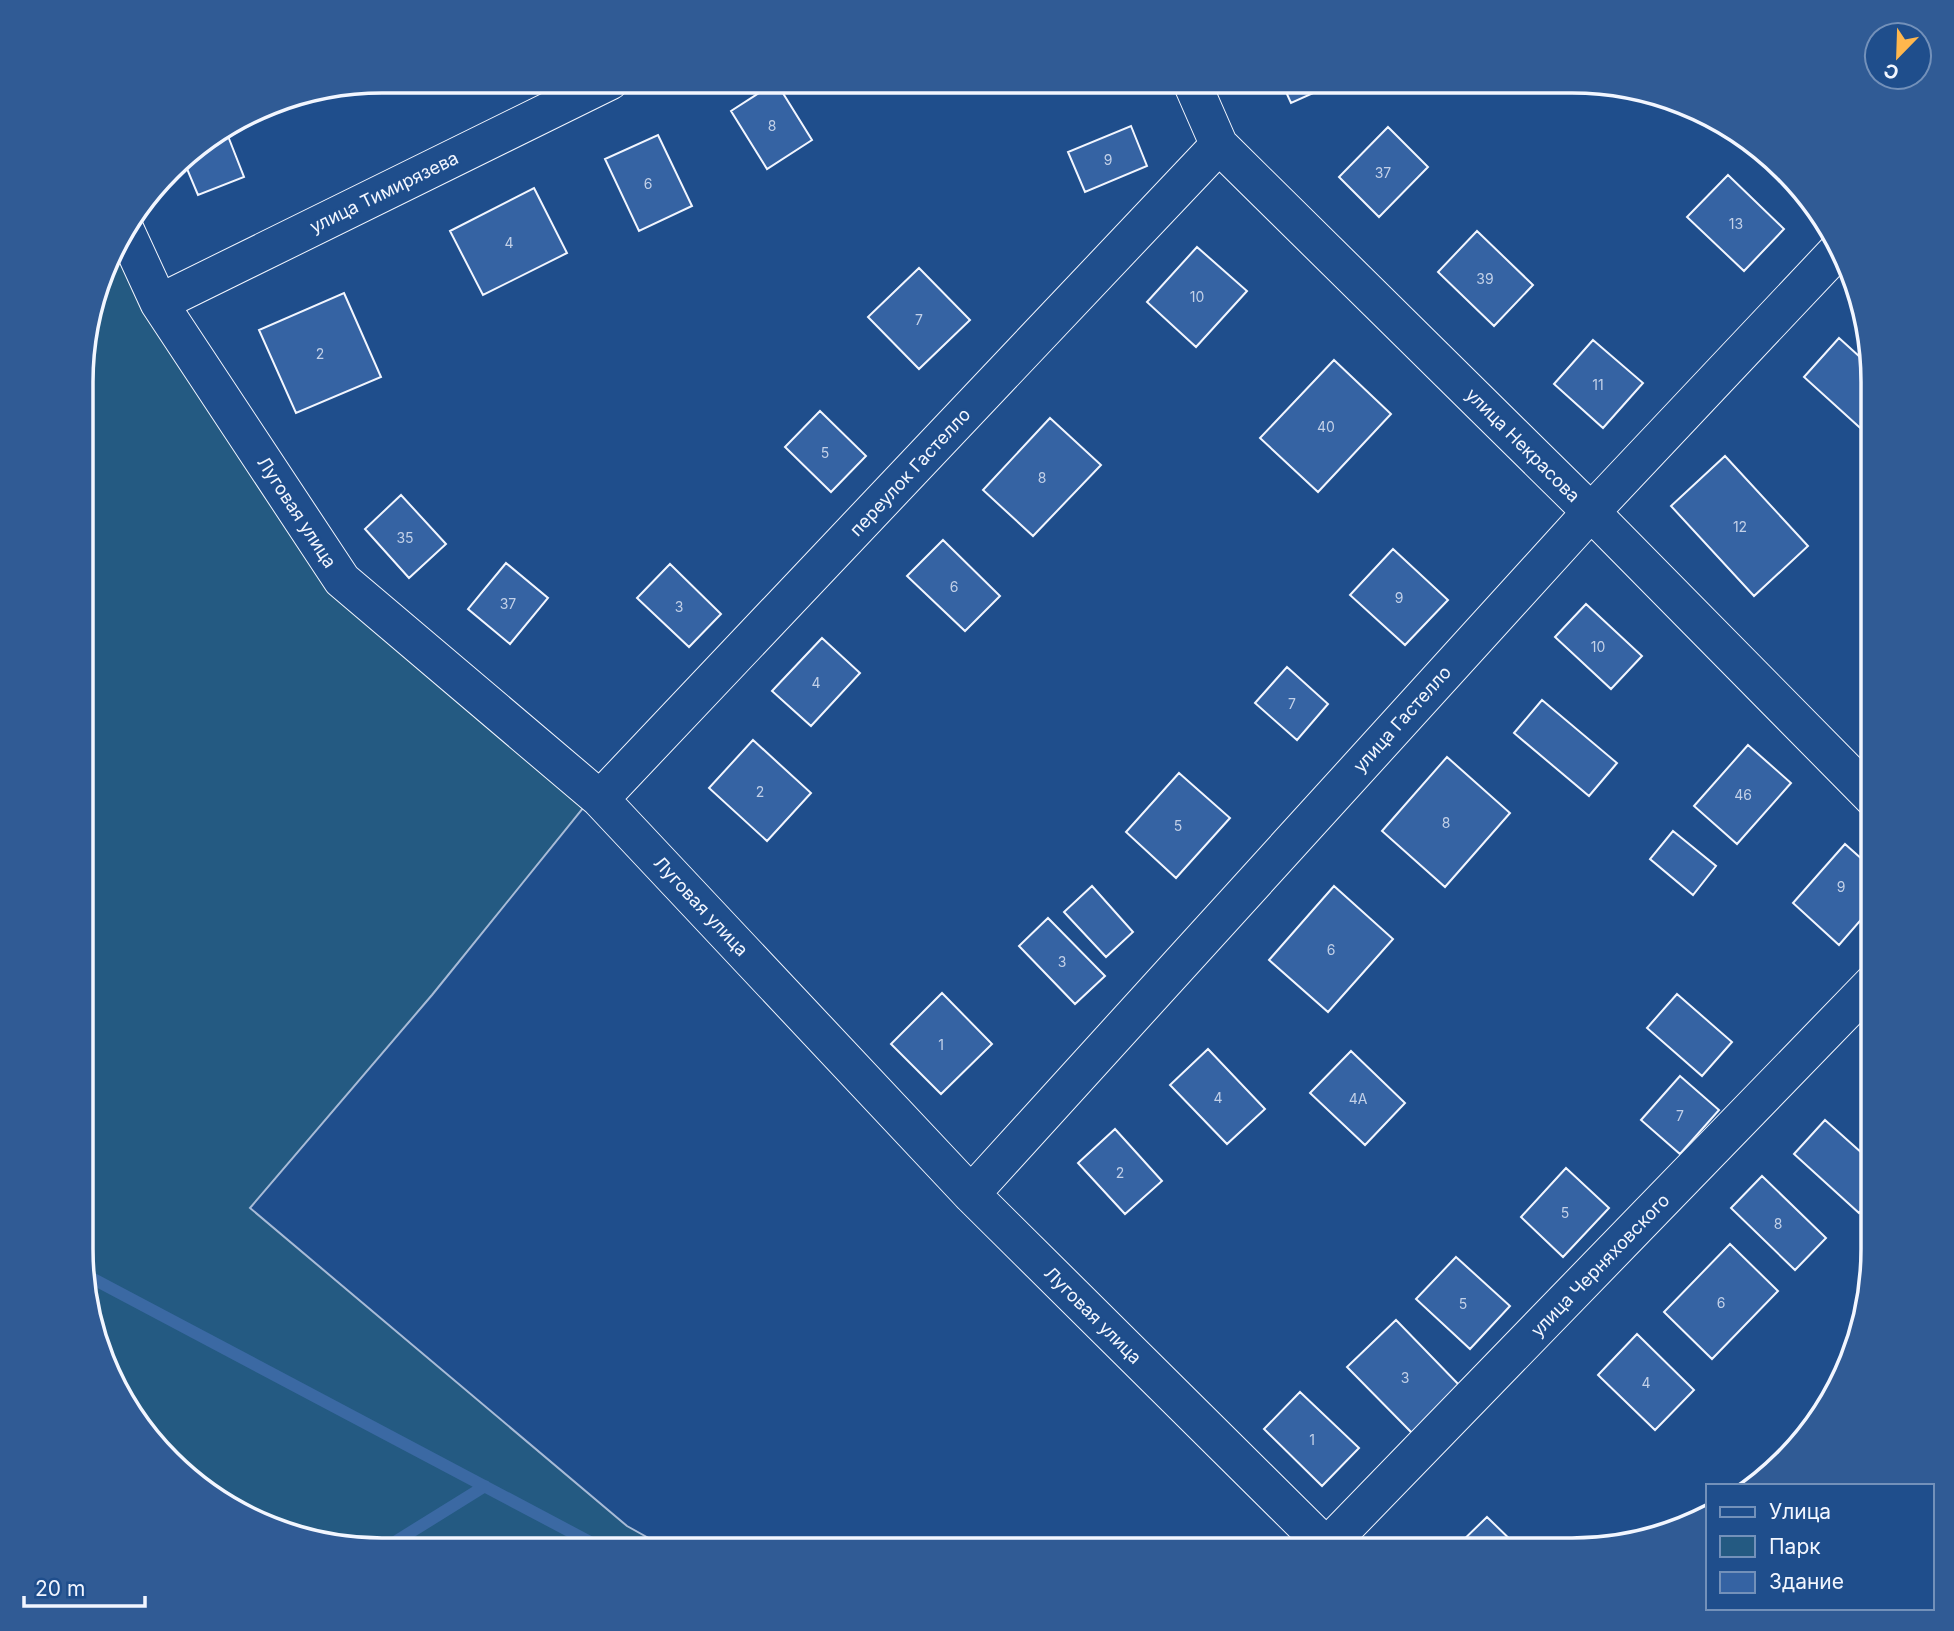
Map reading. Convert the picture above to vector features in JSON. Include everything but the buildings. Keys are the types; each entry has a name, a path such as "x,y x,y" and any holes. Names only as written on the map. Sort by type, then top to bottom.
{"street":[{"name":"улица Тимирязева","path":"159,303 586,93"},
{"name":"улица Некрасова","path":"1196,93 1219,145 1591,512 1861,785"},
{"name":"переулок Гастелло","path":"600,799 1219,145"},
{"name":"Луговая улица","path":"130,240 159,303 342,580 600,799 971,1194 1317,1538"},
{"name":"улица Гастелло","path":"971,1194 1591,512 1832,256"},
{"name":"улица Черняховского","path":"1339,1538 1861,995"}],"green space":[{"path":"121,258 333,591 588,802 432,995 250,1208 627,1526 648,1538 363,1538 325,1533 289,1523 237,1500 206,1479 177,1454 141,1410 115,1360 98,1306 93,1268 93,363 98,325 108,289"}],"waterway":[{"path":"94,1279 582,1538"},
{"path":"401,1538 485,1486"}]}
